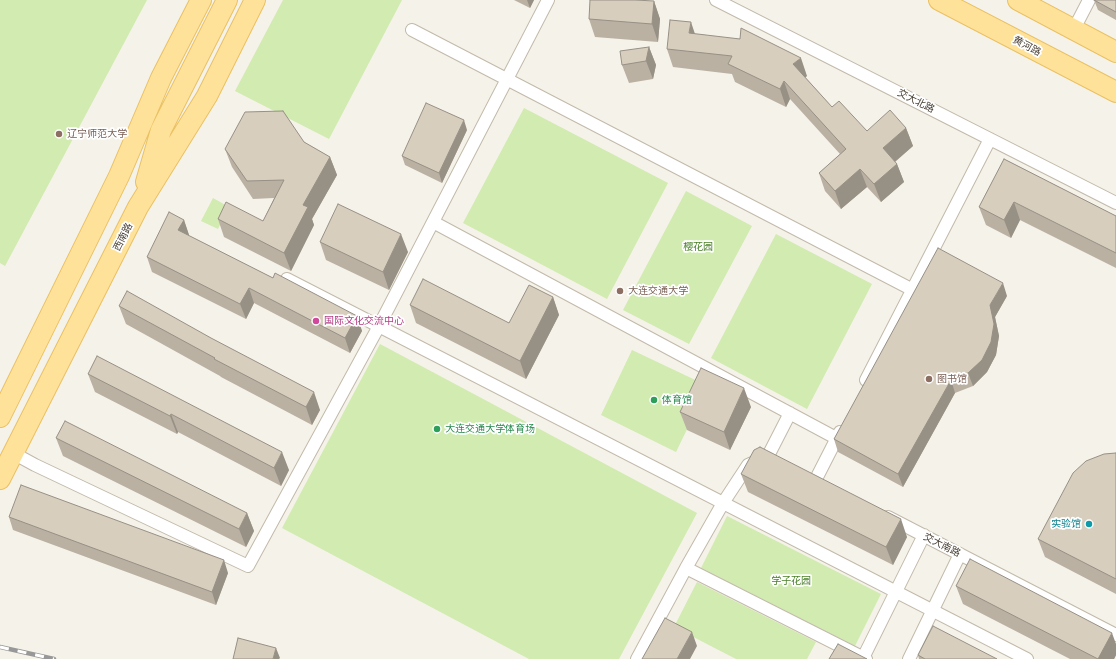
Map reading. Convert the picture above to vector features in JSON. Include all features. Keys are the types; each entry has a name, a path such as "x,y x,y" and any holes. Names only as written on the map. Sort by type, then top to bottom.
{"main road":[{"path":"0,417 112,190 161,78 201,0"},
{"path":"138,207 161,130 227,0"},
{"name":"西南路","path":"0,478 138,207 207,96 254,0"},
{"name":"黄河路","path":"939,0 1116,92"},
{"path":"1018,0 1116,52"},
{"path":"112,190 161,130"}],"street":[{"path":"13,453 248,566 379,326 548,0"},
{"name":"交大北路","path":"716,0 1116,203"},
{"path":"1074,29 1089,0"},
{"path":"412,30 913,290"},
{"path":"862,389 990,139"},
{"path":"433,222 836,438"},
{"path":"287,279 1027,659"},
{"path":"638,659 686,568 723,503 748,465 768,456 790,413"},
{"path":"829,486 812,477 844,424"},
{"path":"768,456 782,462"},
{"name":"交大南路","path":"877,511 1116,635"},
{"path":"686,568 864,658 924,535"},
{"path":"909,659 960,554"}],"green space":[{"name":"辽宁师范大学","path":"0,0 147,0 5,266 0,263"},
{"path":"283,0 402,0 329,139 235,91"},
{"path":"524,108 668,183 607,299 463,223"},
{"name":"樱花园","path":"686,191 752,226 689,344 623,310"},
{"path":"213,198 229,207 218,229 201,221"},
{"path":"776,234 872,284 807,409 711,358"},
{"name":"大连交通大学体育场","path":"380,344 697,513 619,659 529,659 282,528"},
{"name":"体育馆","path":"632,350 708,386 676,452 601,415"},
{"name":"学子花园","path":"727,516 881,594 855,646 701,568"},
{"path":"697,582 816,642 807,659 736,659 674,627"}],"building":[{"path":"590,0 654,1 652,24 589,19"},
{"path":"1094,0 1116,0 1116,12"},
{"path":"670,20 691,22 689,33 740,39 741,28 801,58 793,64 832,107 839,101 867,131 890,110 906,128 883,148 897,164 874,184 860,169 835,191 819,173 846,149 784,81 780,89 728,64 732,56 667,49"},
{"path":"649,47 646,61 622,65 620,51"},
{"path":"426,103 464,120 439,173 402,156"},
{"path":"283,111 304,142 330,157 303,205 308,207 284,253 218,219 226,202 263,221 284,180 247,181 225,149 245,112"},
{"path":"1004,159 1116,216 1116,253 1014,202 1004,220 979,207"},
{"path":"338,204 401,234 383,272 320,242"},
{"path":"169,212 184,220 178,230 273,278 275,273 357,316 345,338 249,288 240,304 147,257"},
{"name":"图书馆","path":"938,248 1003,283 990,305 994,324 991,342 982,360 968,373 951,380 898,474 834,439"},
{"path":"423,279 509,323 529,285 553,297 520,361 410,305"},
{"path":"127,291 211,338 314,392 306,407 214,359 215,358 119,306"},
{"path":"97,356 282,452 274,468 171,414 170,416 88,374"},
{"path":"701,368 744,388 724,432 680,412"},
{"path":"65,421 247,513 239,529 56,438"},
{"path":"760,447 901,519 886,547 741,474 754,450"},
{"name":"实验馆","path":"1116,453 1116,579 1038,539 1073,473 1086,461 1104,454"},
{"path":"21,485 224,560 212,592 9,517"},
{"path":"970,559 1112,633 1098,659 956,586"},
{"path":"665,618 692,632 677,659 642,659"},
{"path":"933,626 997,659 925,659 918,655"},
{"path":"238,638 276,648 273,659 233,659"},
{"path":"838,644 867,659 829,659"}],"railway":[{"path":"0,647 54,659"}],"place":[{"name":"辽宁师范大学","path":"59,134"},
{"name":"大连交通大学","path":"620,291"},
{"name":"国际文化交流中心","path":"316,321"},
{"name":"图书馆","path":"929,379"},
{"name":"体育馆","path":"654,400"},
{"name":"大连交通大学体育场","path":"437,429"},
{"name":"实验馆","path":"1089,524"}]}
